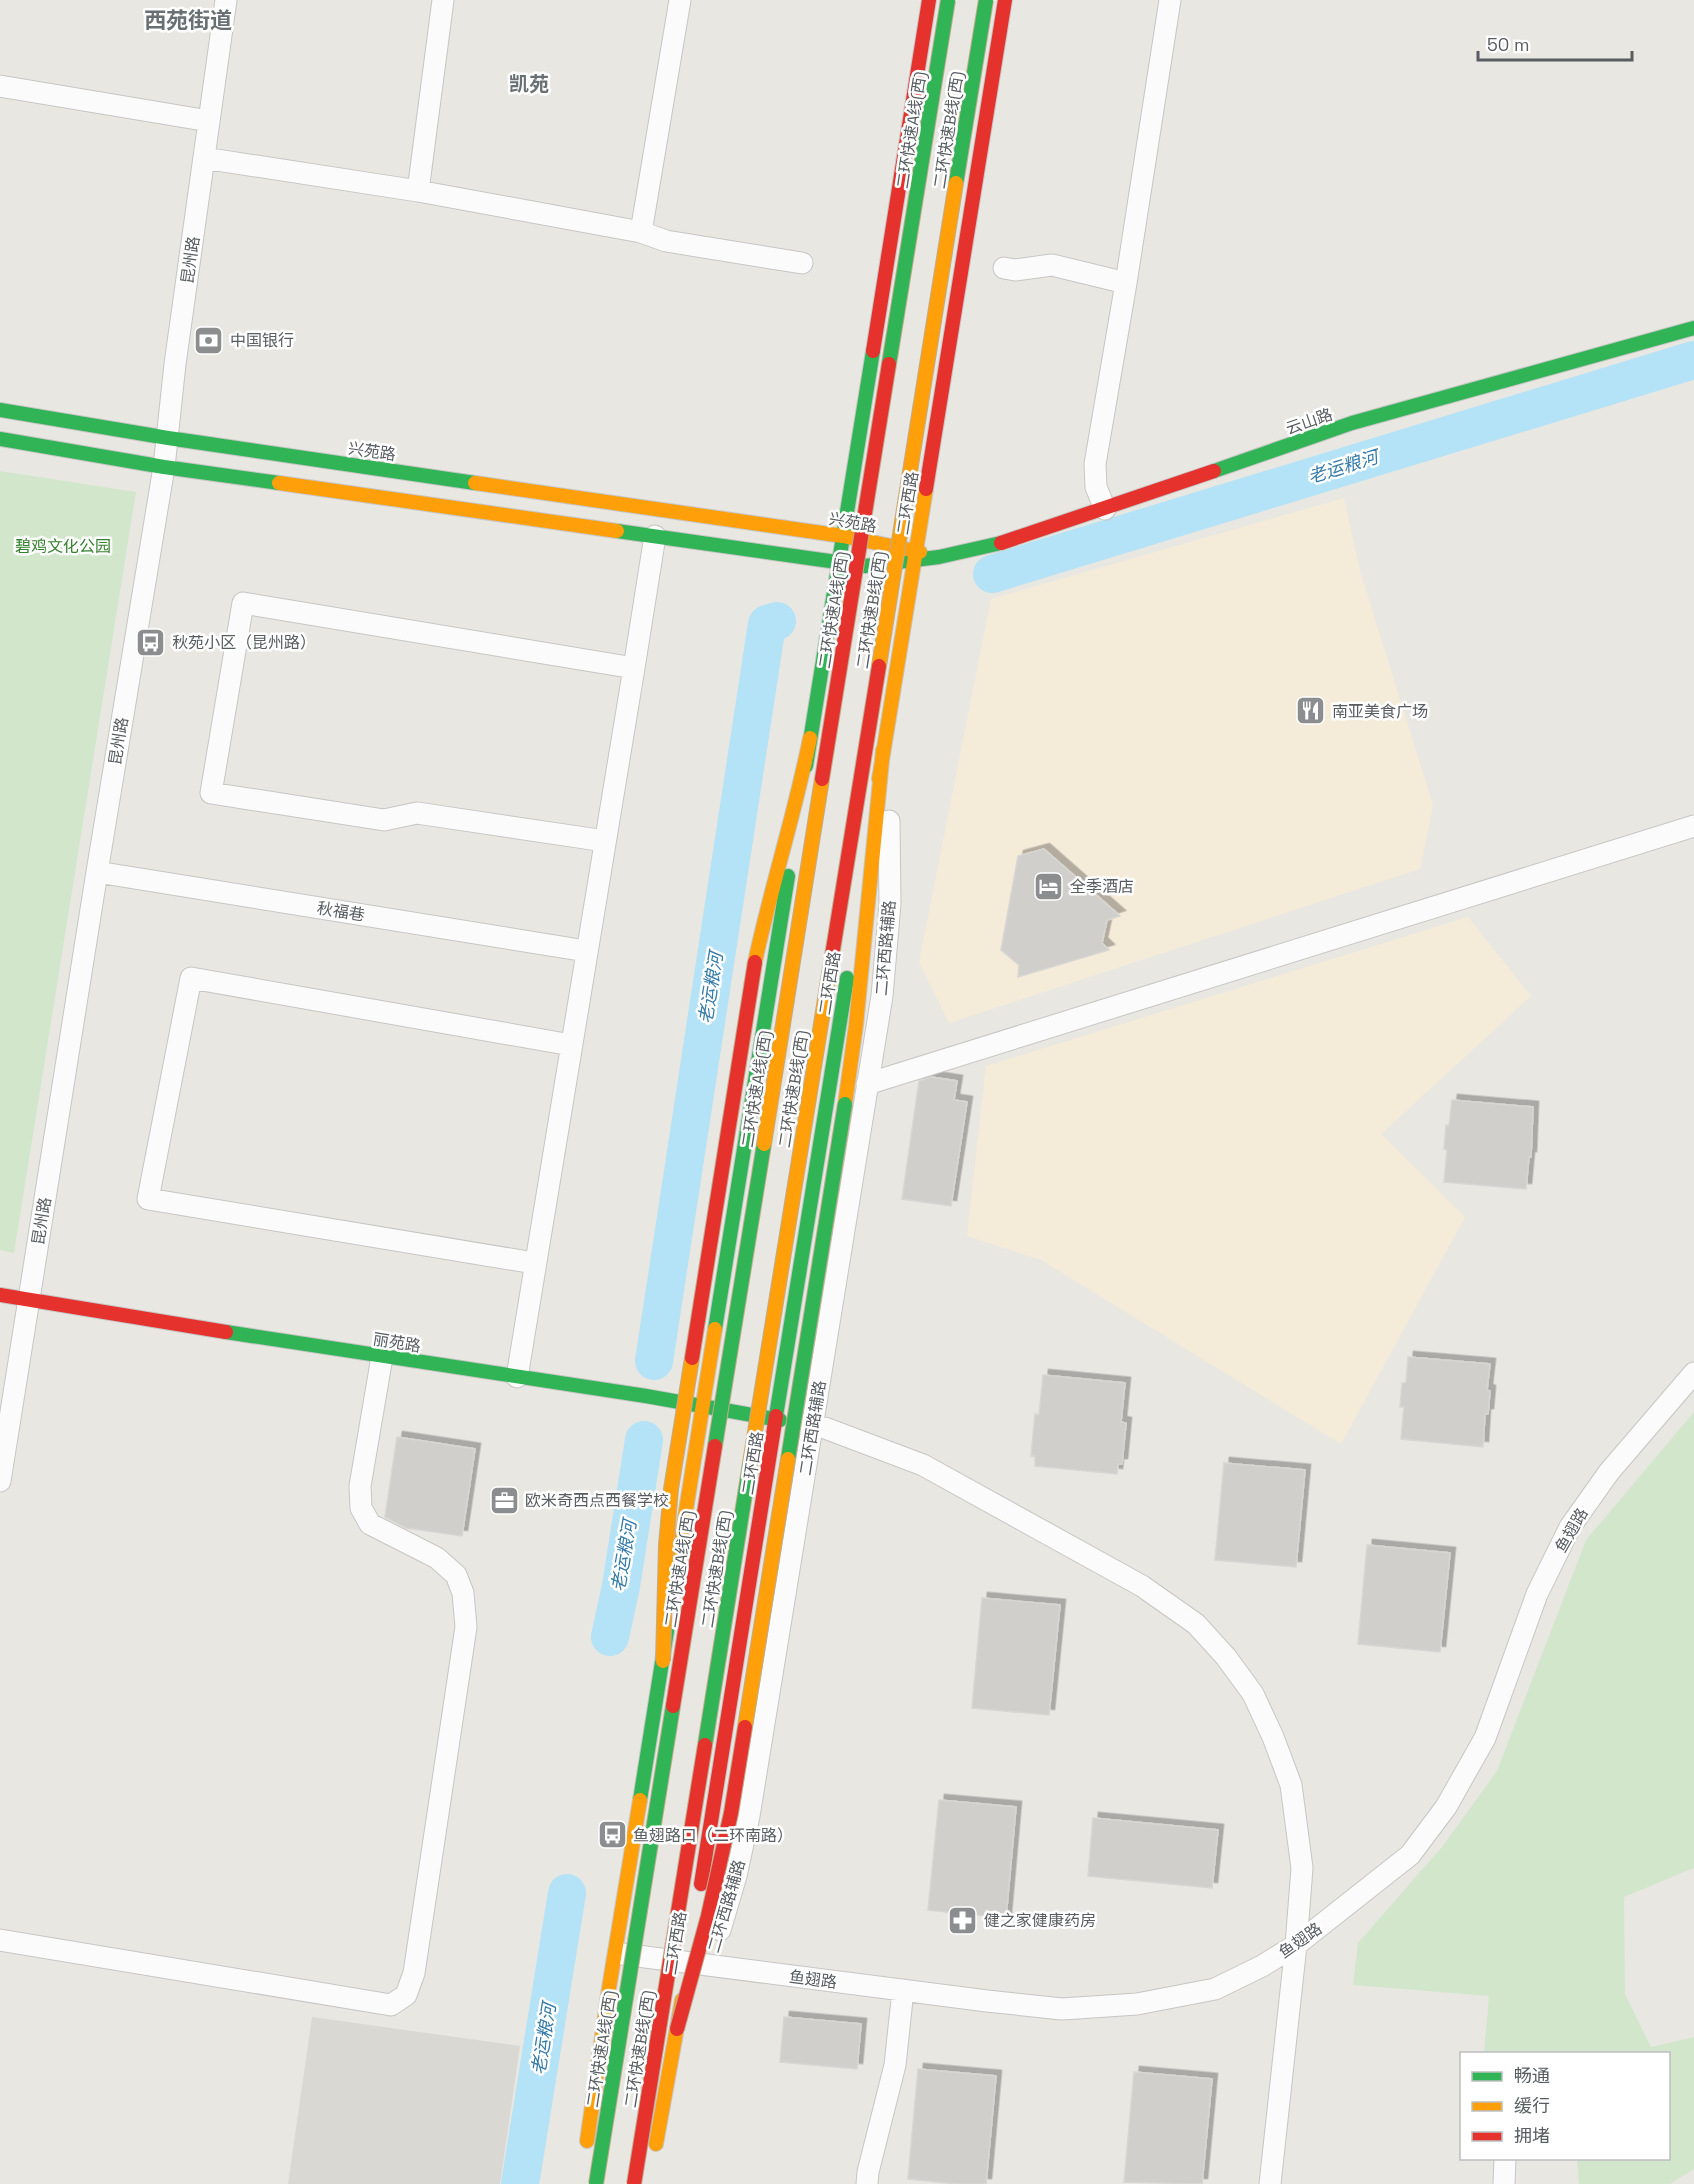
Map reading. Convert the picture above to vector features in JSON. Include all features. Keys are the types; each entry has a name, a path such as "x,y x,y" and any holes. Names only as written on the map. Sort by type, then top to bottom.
{"main road":[{"path":"585,2155 615,1953 929,0"},
{"name":"二环快速A线(西)","path":"596,2184 948,0"},
{"name":"二环快速B线(西)","path":"634,2184 986,0"},
{"name":"二环西路","path":"698,1964 884,750 1005,0"},
{"name":"云山路","path":"939,557 992,546 1352,423 1694,328"},
{"name":"兴苑路","path":"0,410 168,438 843,536 915,556 939,557"},
{"name":"兴苑路","path":"0,439 164,467 866,566 915,556"},
{"path":"637,1931 652,1816 659,1734 666,1545 671,1489 755,962 769,896 800,789 810,738"},
{"path":"638,2160 700,1946 727,1834 845,1104 856,1025 884,750"},
{"name":"丽苑路","path":"0,1295 703,1406 782,1421"},
{"path":"654,2155 665,2096"}],"street":[{"name":"昆州路","path":"0,1481 164,467 175,364 226,0"},
{"path":"418,191 443,0"},
{"path":"641,232 680,0"},
{"path":"1105,509 1096,487 1095,464 1170,0"},
{"path":"0,86 209,121"},
{"path":"204,158 418,191 641,232 666,241 802,262"},
{"path":"1004,268 1015,270 1052,265 1126,283"},
{"path":"516,1377 656,536"},
{"path":"605,841 417,813 384,820 211,793 243,603 634,668"},
{"name":"二环西路辅路","path":"665,2096 698,1964 736,1876 749,1816 885,973 889,915 889,821 884,750"},
{"path":"867,1084 1694,826"},
{"name":"秋福巷","path":"97,872 586,951"},
{"path":"534,1263 148,1199 191,978 571,1045"},
{"path":"0,1940 391,2005 406,1995 414,1973 466,1627 463,1593 456,1575 437,1558 370,1524 361,1508 360,1486 382,1357"},
{"name":"鱼翅路","path":"615,1953 1062,2009 1137,2004 1215,1989 1262,1966 1296,1945 1410,1856 1446,1807 1485,1738 1537,1594 1570,1527 1609,1472 1694,1373"},
{"path":"782,1421 825,1428 923,1465 1142,1586 1196,1624 1253,1694 1273,1737 1291,1785 1302,1868 1270,2184"},
{"path":"867,2184 895,2065 903,1990"},
{"path":"1504,2184 1505,2160"}],"shaded area":[{"path":"1344,498 1360,571 1433,805 1420,869 949,1023 919,962 991,599"},
{"path":"1468,917 1531,996 1381,1134 1465,1217 1341,1444 1041,1260 967,1236 986,1066"},
{"path":"312,2017 520,2046 500,2184 288,2184"}],"green space":[{"name":"碧鸡文化公园","path":"0,471 136,492 14,1253 0,1250"},
{"path":"1694,1412 1694,1868 1624,1897 1625,1994 1651,2047 1694,2037 1694,2169 1670,2184 1579,2184 1577,2160 1670,2160 1670,2052 1484,2052 1489,1996 1353,1985 1358,1943 1442,1847 1497,1771 1586,1540"}],"building":[{"name":"全季酒店","path":"1044,849 1120,916 1107,920 1102,943 1109,950 1018,977 1019,965 1001,950 1018,856"},
{"path":"931,1077 957,1081 954,1100 967,1102 951,1206 902,1199 919,1081"},
{"path":"1452,1100 1533,1107 1531,1157 1529,1157 1526,1189 1444,1182 1447,1150 1444,1149 1446,1125 1449,1126"},
{"path":"1408,1357 1490,1364 1487,1390 1490,1391 1488,1414 1485,1414 1483,1447 1401,1439 1404,1407 1400,1407 1402,1383 1406,1383"},
{"path":"1043,1375 1125,1383 1121,1422 1126,1423 1122,1464 1118,1464 1117,1474 1035,1466 1035,1456 1031,1456 1035,1414 1039,1415"},
{"path":"397,1437 475,1449 462,1536 406,1528 385,1517"},
{"path":"1224,1463 1305,1470 1296,1567 1215,1560"},
{"path":"1367,1545 1450,1553 1440,1652 1358,1644"},
{"path":"982,1598 1060,1605 1049,1715 972,1708"},
{"path":"939,1800 1016,1807 1006,1918 928,1910"},
{"path":"1093,1818 1218,1830 1212,1888 1088,1876"},
{"path":"784,2017 861,2024 857,2069 780,2062"},
{"path":"918,2069 996,2076 986,2184 957,2184 908,2179"},
{"path":"1134,2072 1212,2079 1202,2184 1124,2182"}],"waterway":[{"name":"老运粮河","path":"992,574 1694,360"},
{"name":"老运粮河","path":"654,1361 767,624 777,621"},
{"name":"老运粮河","path":"610,1637 621,1586 644,1440"},
{"name":"老运粮河","path":"520,2184 567,1893"}],"traffic: fast":[{"path":"889,364 948,0"},
{"path":"956,183 986,0"},
{"path":"1214,471 1352,423 1694,328"},
{"path":"806,766 873,351"},
{"path":"0,410 168,438 475,483"},
{"path":"0,439 164,467 279,483"},
{"path":"617,531 865,566 939,557 1001,543"},
{"path":"715,1329 788,876"},
{"path":"776,1416 847,978"},
{"path":"788,1459 845,1104"},
{"path":"715,1446 764,1144"},
{"path":"226,1332 646,1396 780,1420"},
{"path":"705,1745 750,1463"},
{"path":"640,1800 667,1631"},
{"path":"596,2184 673,1706"}],"traffic: slow":[{"path":"879,666 956,183"},
{"path":"279,483 617,531"},
{"path":"475,483 843,536 920,552"},
{"path":"879,779 926,489"},
{"path":"755,962 810,738"},
{"path":"845,1104 856,1025 883,750"},
{"path":"764,1144 822,779"},
{"path":"750,1463 831,962"},
{"path":"678,1560 715,1329"},
{"path":"663,1661 666,1545 671,1489 692,1358"},
{"path":"745,1727 788,1459"},
{"path":"587,2141 640,1800"},
{"path":"656,2144 682,2000"}],"traffic: jam":[{"path":"873,351 929,0"},
{"path":"926,489 1005,0"},
{"path":"822,779 889,364"},
{"path":"1001,543 1214,471"},
{"path":"831,962 879,666"},
{"path":"692,1358 755,962"},
{"path":"0,1295 226,1332"},
{"path":"701,1884 776,1416"},
{"path":"673,1706 715,1446"},
{"path":"677,2029 708,1916 731,1813 745,1727"},
{"path":"634,2184 705,1745"}],"place":[{"name":"中国银行","path":"209,340"},
{"name":"秋苑小区（昆州路）","path":"151,642"},
{"name":"南亚美食广场","path":"1311,711"},
{"name":"全季酒店","path":"1049,886"},
{"name":"欧米奇西点西餐学校","path":"504,1500"},
{"name":"鱼翅路口（二环南路）","path":"612,1835"},
{"name":"健之家健康药房","path":"963,1920"}],"district":[{"name":"西苑街道","path":"188,20"},
{"name":"凯苑","path":"529,84"}]}
